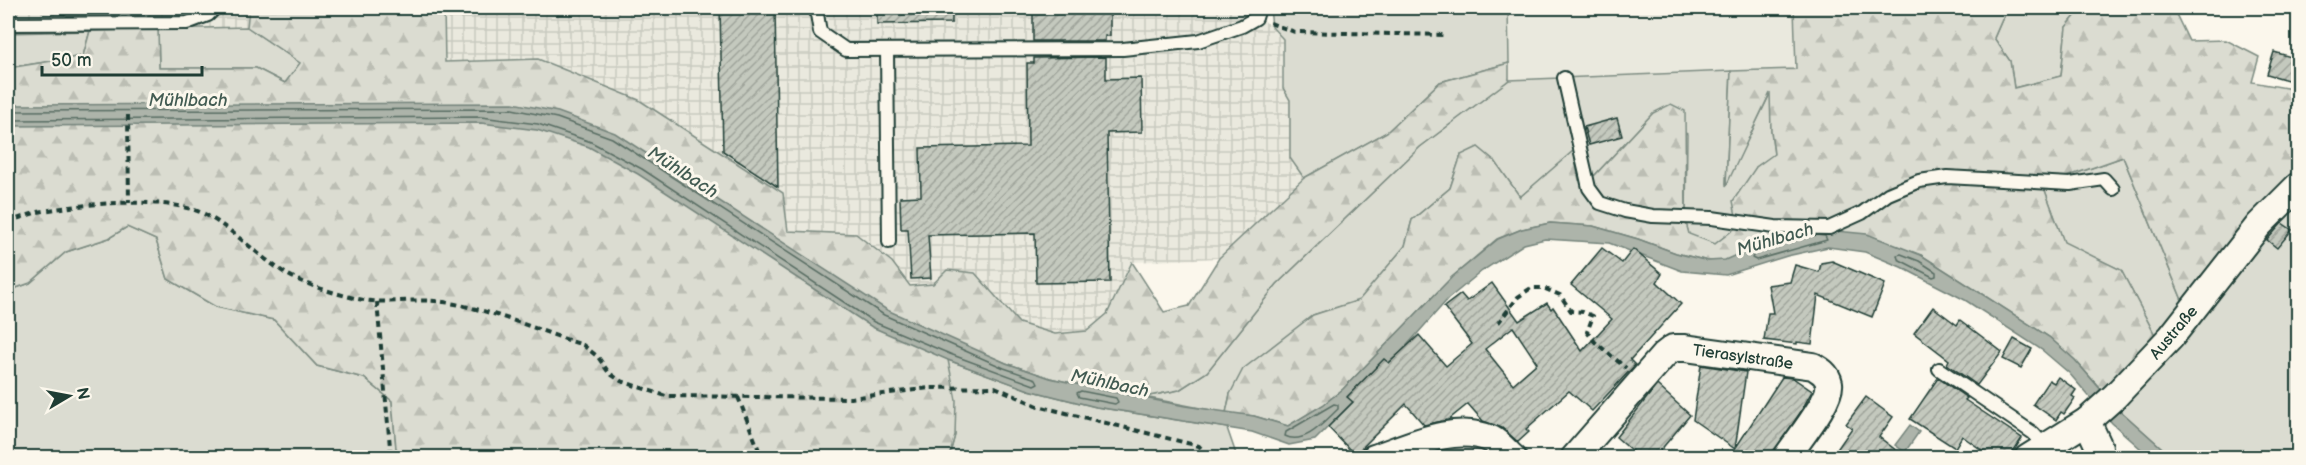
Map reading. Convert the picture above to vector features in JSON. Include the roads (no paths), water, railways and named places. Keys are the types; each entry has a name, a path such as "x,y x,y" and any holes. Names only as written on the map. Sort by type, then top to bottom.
{"street":[{"name":"Austraße","path":"2037,452 2100,410 2170,337 2259,225 2298,186"},
{"name":"Tierasylstraße","path":"1574,458 1640,380 1673,348 1813,366 1824,372 1829,384 1827,397 1786,458"},
{"path":"2098,458 2100,410"},
{"path":"1374,458 1447,434 1473,433 1494,440 1513,458"}],"lane":[{"path":"8,8 8,24 187,23 208,15 215,8"},
{"path":"816,8 820,32 846,50 1123,49 1198,41 1242,26 1257,13"},
{"path":"887,50 889,242"},
{"path":"1564,78 1589,188 1600,203 1625,211 1653,216 1712,218 1775,227 1828,228 1862,213 1888,194 1919,181 1947,177 2070,184 2104,179 2113,189"},
{"path":"1939,369 2033,433 2037,452"}],"water":[{"name":"Mühlbach","path":"513,103 558,112 615,133 887,310 1006,363 1050,378 1098,389 1185,406 1254,416 1288,426 1323,405 1343,389 1452,277 1498,239 1522,229 1550,223 1593,226 1708,261 1725,260 1777,237 1815,229 1867,234 1921,255 2049,337 2075,360 2115,406 2172,457 2150,457 2112,423 2069,373 2042,350 1965,300 1901,267 1865,252 1828,247 1787,256 1726,275 1682,271 1609,243 1545,239 1524,244 1482,271 1448,299 1401,352 1348,397 1353,402 1315,440 1289,445 1252,432 1096,407 1029,390 948,360 872,327 638,174 589,147 537,130 481,123 8,126 8,105"},
{"path":"1910,425 1919,432 1905,452 1895,445"}]}
